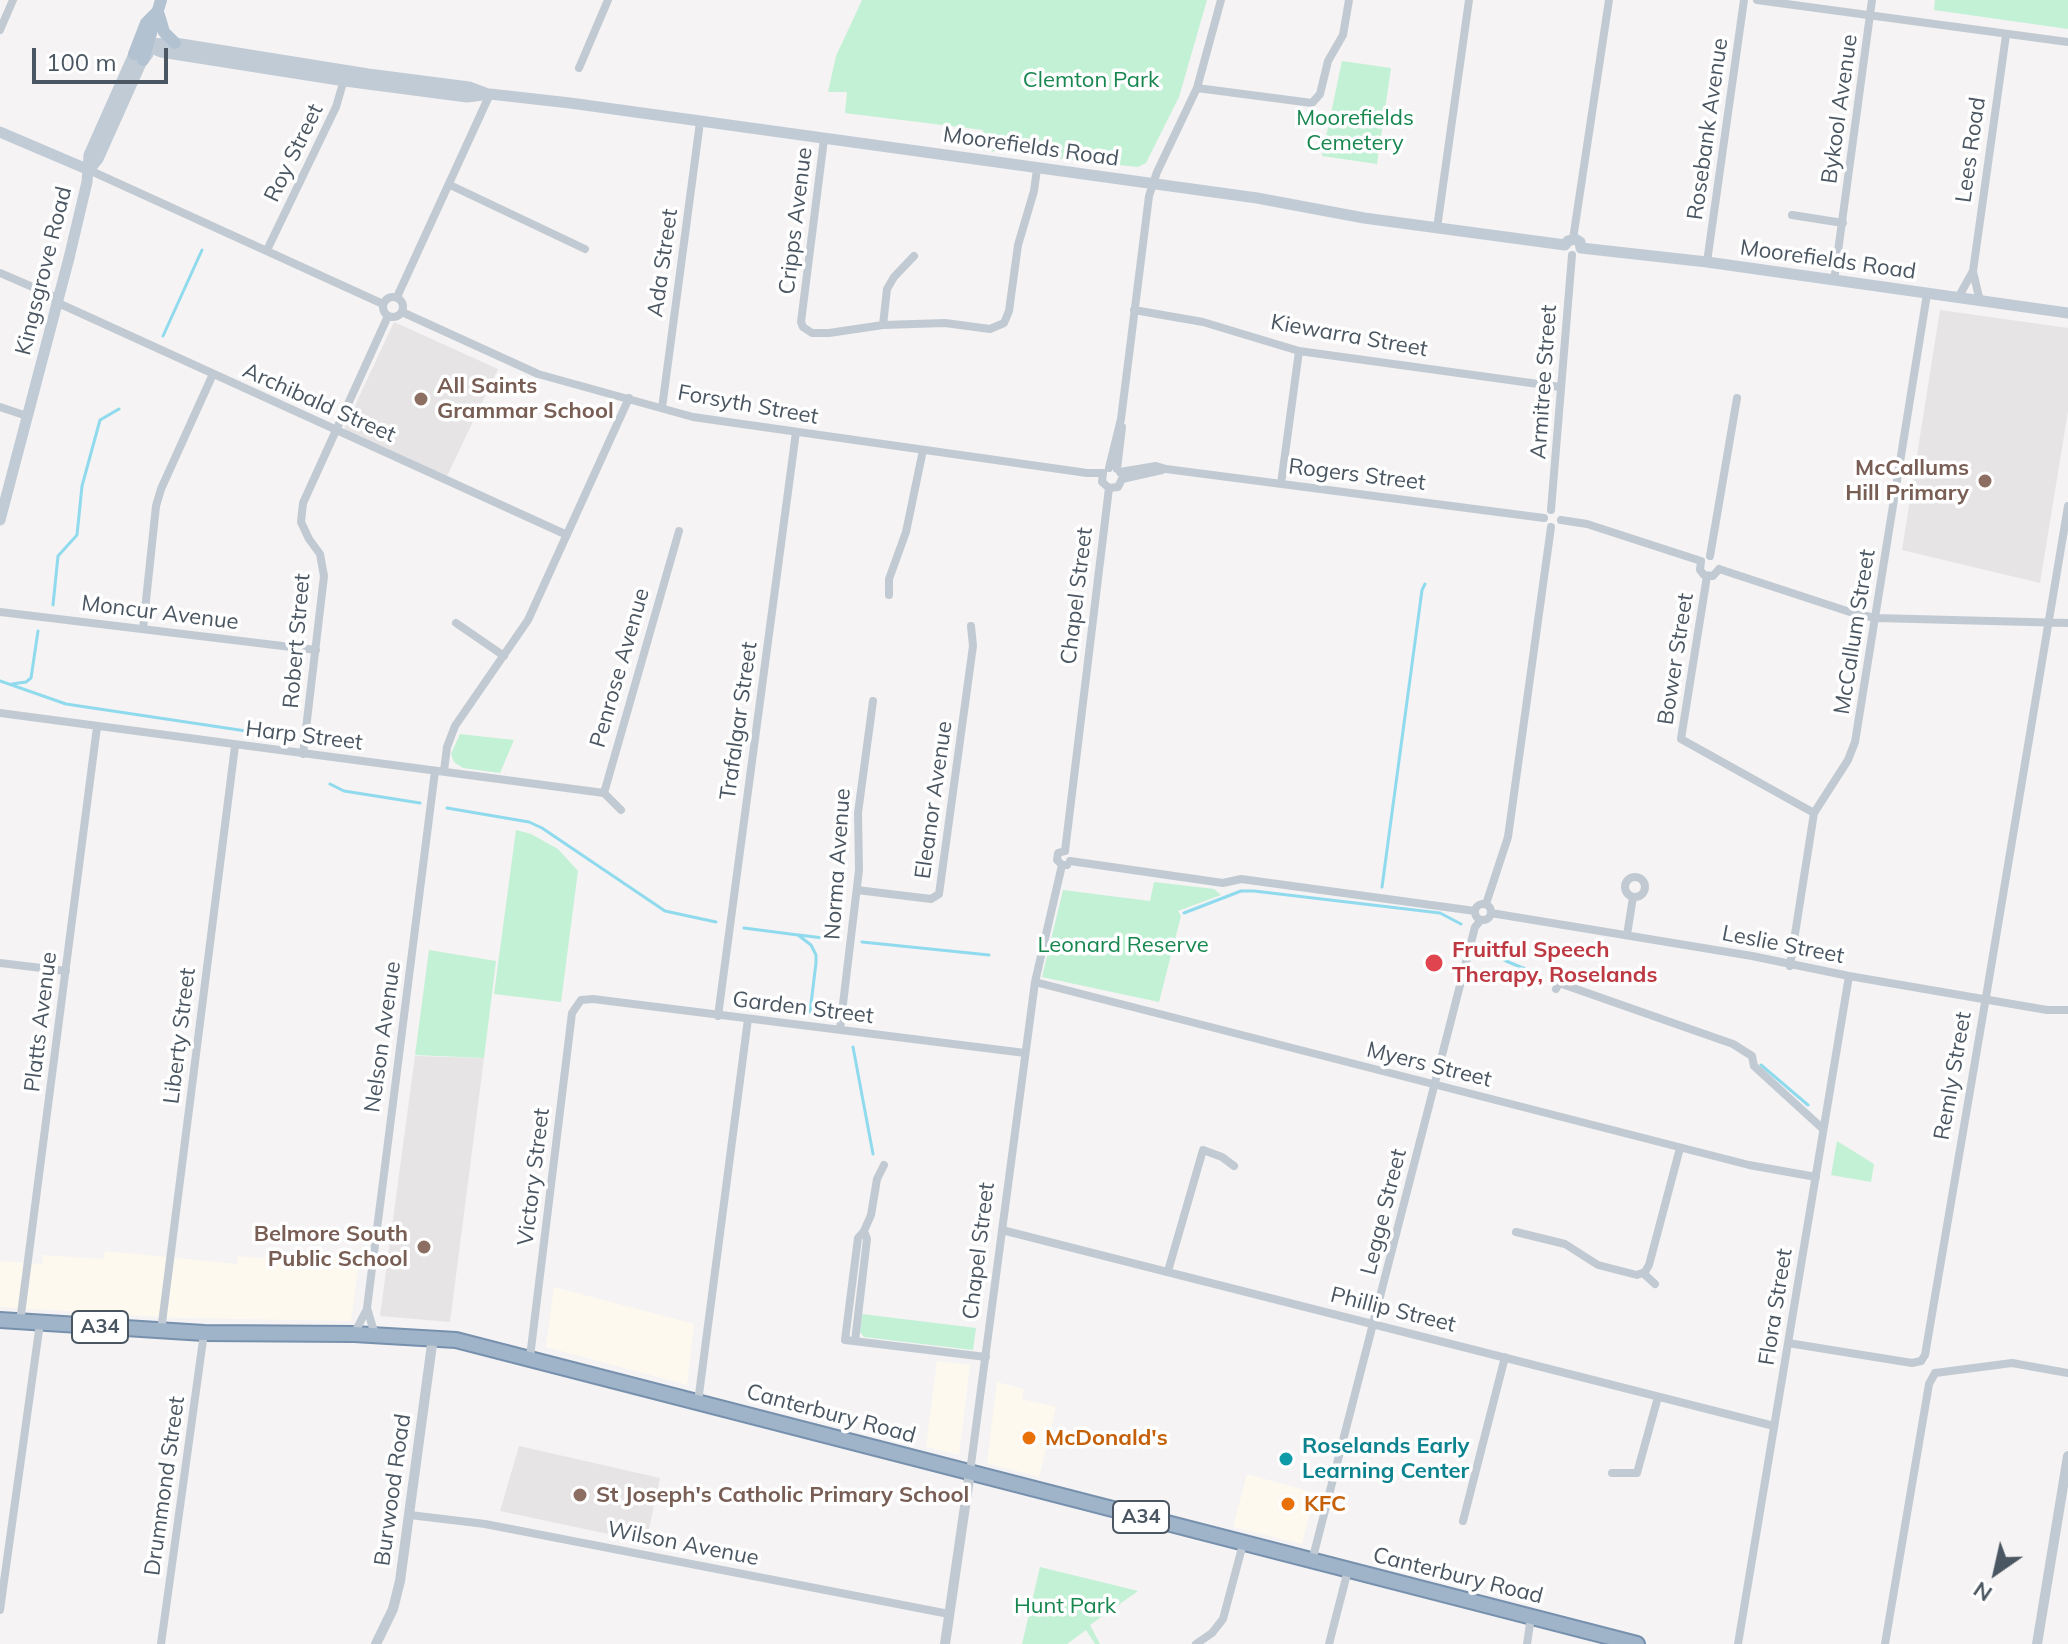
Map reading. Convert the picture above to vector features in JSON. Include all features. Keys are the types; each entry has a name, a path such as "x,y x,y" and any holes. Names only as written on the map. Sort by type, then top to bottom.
{"highway":[{"name":"Canterbury Road","path":"0,1320 204,1333 354,1334 456,1340 1637,1644"}],"main road":[{"path":"158,7 164,32 175,43"},
{"name":"Kingsgrove Road","path":"0,520 58,303 89,170 89,155 138,57 149,44 158,7"},
{"name":"Moorefields Road","path":"149,44 175,43 346,75"},
{"name":"Moorefields Road","path":"149,44 346,75 469,87 490,94 1257,198 1364,218 2068,313"},
{"path":"138,57 150,53 149,44"},
{"path":"0,132 89,170"}],"street":[{"path":"0,30 13,0"},
{"path":"579,68 608,0"},
{"path":"1122,444 1114,472 1102,482 1109,488 1118,487 1114,472 1152,185 1197,88 1221,0"},
{"path":"1197,88 1312,103 1320,94 1328,61 1343,35 1349,0"},
{"path":"1437,228 1469,0"},
{"name":"Armitree Street","path":"1551,510 1573,247 1609,0"},
{"name":"Rosebank Avenue","path":"1707,262 1744,0"},
{"path":"1757,0 2068,42"},
{"name":"Bykool Avenue","path":"1834,281 1872,0"},
{"name":"Lees Road","path":"1980,301 1973,271 2006,35"},
{"name":"Roy Street","path":"267,250 336,107 346,75"},
{"path":"397,297 490,94"},
{"name":"Ada Street","path":"662,408 700,122"},
{"name":"Cripps Avenue","path":"824,139 802,324 808,331 821,334 883,325 955,323 990,329 1004,323 1009,311 1018,245 1032,201 1037,169"},
{"path":"89,170 383,304"},
{"path":"450,185 585,249"},
{"path":"1792,215 1843,223"},
{"path":"883,325 887,289 914,256"},
{"name":"Lees Road","path":"1958,298 1973,271"},
{"name":"Archibald Street","path":"0,273 51,295 58,303 567,535"},
{"name":"McCallum Street","path":"1790,966 1814,813 1853,747 1927,294"},
{"path":"390,297 397,297 402,302 402,312 394,317 388,316 383,304 390,297"},
{"name":"Kiewarra Street","path":"1134,310 1203,322 1299,351 1560,387"},
{"name":"Forsyth Street","path":"402,312 538,374 693,417 923,450 1114,472"},
{"name":"Robert Street","path":"303,754 324,576 320,554 301,522 303,503 388,316"},
{"path":"1281,484 1299,351"},
{"path":"143,629 156,506 213,374"},
{"name":"Nelson Avenue","path":"354,1334 367,1308 440,771 447,747 455,726 528,620 629,398"},
{"path":"1710,556 1737,398"},
{"path":"0,407 27,416"},
{"path":"1121,419 1124,460 1142,467"},
{"name":"Trafalgar Street","path":"718,1016 796,432"},
{"path":"889,595 889,579 906,532 923,450"},
{"name":"Rogers Street","path":"1114,472 1156,466 1544,518"},
{"name":"Rogers Street","path":"1114,472 1166,469"},
{"name":"Chapel Street","path":"945,1644 1035,982 1066,863 1056,858 1065,851 1109,488"},
{"name":"Remly Street","path":"1921,1361 1925,1355 2068,506"},
{"path":"1551,510 1558,513 1561,520 1551,527 1544,518 1551,510"},
{"path":"1561,520 1587,524 1701,561 1710,556"},
{"path":"1066,863 1223,883 1241,879 1475,911 1481,920 1488,919 1488,908 1508,837 1551,527"},
{"name":"Penrose Avenue","path":"604,793 679,531"},
{"path":"1701,561 1700,570 1707,576 1713,576 1719,569 1718,561 1710,556"},
{"path":"1719,569 1876,618 2068,623"},
{"name":"Bower Street","path":"1707,576 1681,739 1814,813"},
{"name":"Moncur Avenue","path":"0,612 316,650"},
{"path":"456,623 504,656"},
{"name":"Eleanor Avenue","path":"857,890 931,899 939,894 973,646 971,626"},
{"name":"Norma Avenue","path":"840,1029 860,857 858,813 873,701"},
{"name":"Harp Street","path":"0,713 604,793"},
{"name":"Platts Avenue","path":"20,1322 97,727"},
{"name":"Liberty Street","path":"161,1331 235,746"},
{"path":"604,793 621,810"},
{"path":"1627,935 1633,897"},
{"path":"1475,911 1480,905 1488,908"},
{"name":"Leslie Street","path":"1488,908 1752,956 1790,966 2047,1010 2068,1010"},
{"name":"Legge Street","path":"1312,1561 1475,927 1481,920"},
{"path":"0,963 66,971"},
{"name":"Flora Street","path":"1737,1644 1849,976"},
{"name":"Myers Street","path":"1035,982 1680,1148 1816,1177"},
{"path":"1556,989 1559,983 1733,1044 1752,1056 1754,1066 1823,1129"},
{"name":"Garden Street","path":"577,1003 593,999 1025,1053"},
{"name":"Victory Street","path":"530,1357 571,1019 577,1003"},
{"path":"698,1402 748,1019"},
{"path":"1516,1232 1565,1244 1598,1265 1637,1275 1643,1273 1649,1265 1680,1148"},
{"path":"1168,1271 1203,1150 1222,1157 1234,1166"},
{"path":"884,1165 877,1179 871,1215 864,1231 867,1239 850,1341 986,1357"},
{"name":"Phillip Street","path":"1002,1230 1774,1426"},
{"path":"1643,1273 1655,1284"},
{"name":"Nelson Avenue","path":"367,1308 375,1335"},
{"path":"0,1610 40,1323"},
{"name":"Drummond Street","path":"161,1644 204,1333"},
{"name":"Burwood Road","path":"376,1644 397,1596 433,1337"},
{"path":"1788,1343 1912,1363 1921,1361 1935,1373 2012,1363 2068,1373"},
{"path":"1463,1521 1505,1357"},
{"path":"1885,1644 1929,1384 1935,1373"},
{"path":"1612,1473 1637,1473 1658,1397"},
{"path":"2037,1644 2068,1456"},
{"name":"Wilson Avenue","path":"410,1515 485,1524 949,1614"},
{"path":"1196,1644 1212,1633 1223,1619 1243,1544"},
{"path":"1329,1644 1348,1570"},
{"path":"1527,1644 1531,1617"}],"shaded area":[{"name":"McCallums Hill Primary","path":"1940,310 2068,328 2068,411 2040,583 1902,550"},
{"name":"All Saints Grammar School","path":"394,322 498,369 447,476 344,429"},
{"name":"Belmore South Public School","path":"415,1056 484,1058 450,1322 380,1316"},
{"path":"105,1251 237,1264 238,1256 261,1258 293,1252 359,1261 351,1321 177,1318 0,1307 0,1261 42,1264 43,1255 103,1259"},
{"path":"554,1287 694,1324 687,1385 546,1347"},
{"path":"937,1361 970,1365 959,1455 926,1447"},
{"path":"997,1382 1024,1389 1022,1399 1056,1407 1039,1477 987,1463"},
{"name":"St Joseph's Catholic Primary School","path":"519,1446 660,1478 646,1542 500,1511"},
{"path":"1247,1474 1315,1493 1302,1544 1233,1527"}],"green space":[{"name":"Clemton Park","path":"862,0 1207,0 1179,97 1146,163 1138,167 981,150 983,130 845,113 847,92 828,92 836,56"},
{"path":"1935,0 2068,0 2068,29 1934,10"},
{"name":"Moorefields Cemetery","path":"1342,61 1391,68 1377,164 1322,156"},
{"path":"460,734 514,740 500,773 463,768 454,762 451,754"},
{"path":"516,830 531,834 558,849 578,871 561,1002 494,994"},
{"name":"Leonard Reserve","path":"1154,882 1214,889 1221,895 1178,911 1181,916 1159,1002 1042,977 1063,890 1150,901"},
{"path":"429,950 496,961 484,1058 415,1055"},
{"path":"1837,1141 1874,1164 1871,1182 1831,1175"},
{"path":"862,1314 976,1328 973,1350 864,1337 860,1332"},
{"name":"Hunt Park","path":"1040,1567 1138,1591 1090,1625 1100,1644 1095,1644 1086,1630 1067,1644 1022,1644"}],"waterway":[{"path":"163,336 202,250"},
{"path":"53,605 58,556 77,535 82,486 100,420 119,409"},
{"path":"1382,887 1425,584"},
{"path":"12,684 31,678 38,631"},
{"path":"0,681 66,704 246,731"},
{"path":"330,784 344,791 420,803"},
{"path":"447,808 529,822 665,911 716,922"},
{"path":"1184,913 1241,891 1254,891 1440,913 1461,924"},
{"path":"744,928 798,935 811,945 816,963 810,1012"},
{"path":"799,935 839,940"},
{"path":"862,942 989,955"},
{"path":"1487,946 1506,961 1530,971"},
{"path":"853,1047 873,1154"},
{"path":"1761,1065 1808,1105"}],"place":[{"name":"All Saints Grammar School","path":"421,399"},
{"name":"McCallums Hill Primary","path":"1985,481"},
{"name":"Fruitful Speech Therapy, Roselands","path":"1434,963"},
{"name":"Belmore South Public School","path":"424,1247"},
{"name":"McDonald's","path":"1029,1438"},
{"name":"Roselands Early Learning Center","path":"1286,1459"},
{"name":"St Joseph's Catholic Primary School","path":"580,1495"},
{"name":"KFC","path":"1288,1504"}]}
